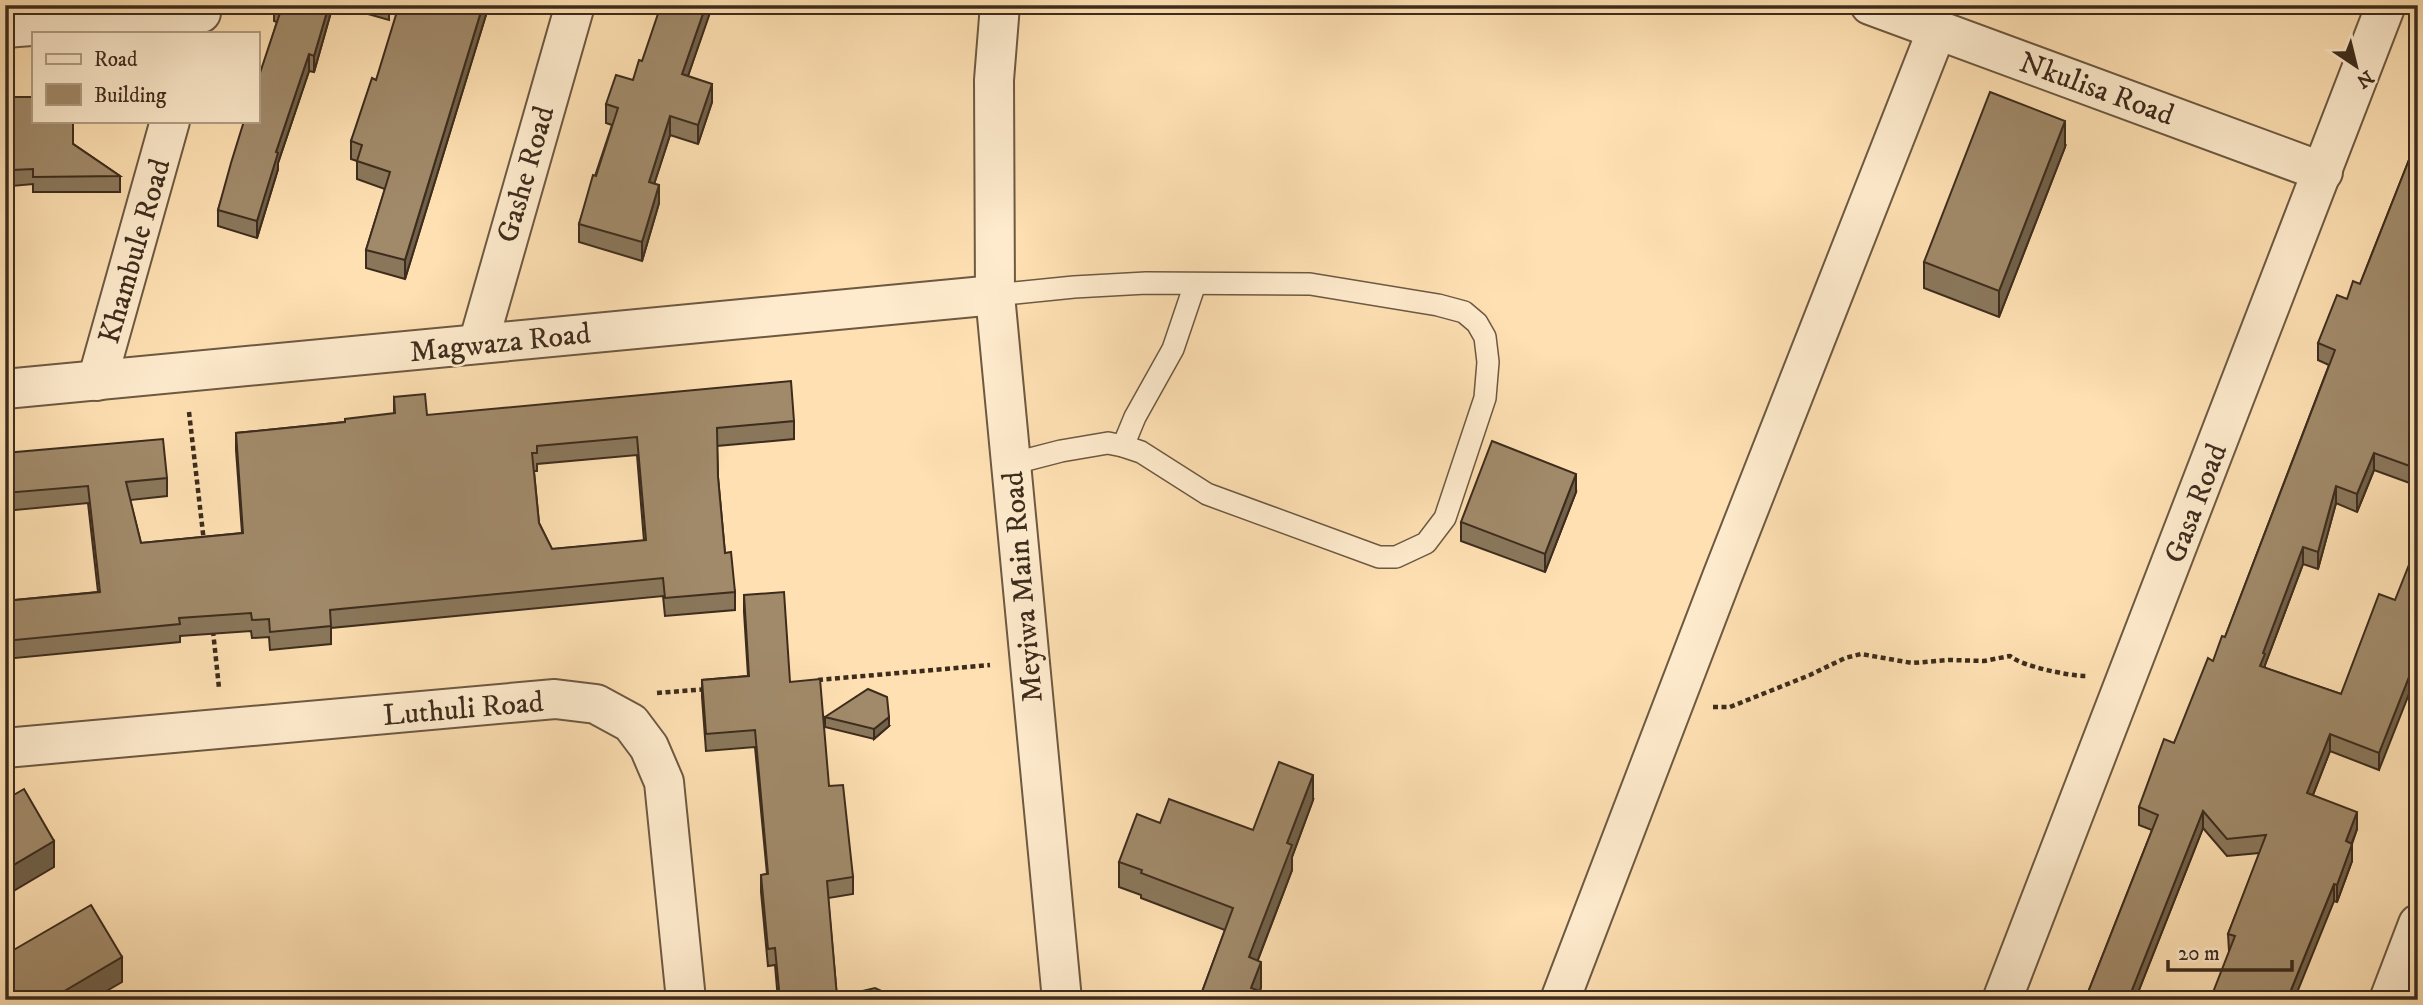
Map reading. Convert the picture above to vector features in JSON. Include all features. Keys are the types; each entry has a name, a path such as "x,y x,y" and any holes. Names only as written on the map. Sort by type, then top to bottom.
{"street":[{"name":"Gashe Road","path":"478,344 575,5"},
{"name":"Meyiwa Main Road","path":"1000,5 994,80 995,295 1062,1000"},
{"name":"Nkulisa Road","path":"1871,5 2323,172"},
{"name":"Gasa Road","path":"2002,1000 2386,5"},
{"path":"5,28 200,17"},
{"path":"1560,1000 1673,703 1937,30"},
{"name":"Khambule Road","path":"97,381 170,122"},
{"name":"Magwaza Road","path":"5,389 995,295"},
{"name":"Luthuli Road","path":"5,748 555,699 596,704 631,723 649,747 664,782 686,1000"},
{"path":"2389,1000 2418,924"}],"lane":[{"path":"1123,446 1135,417 1173,349 1195,284"},
{"path":"995,295 1098,285 1310,284 1464,312 1477,323 1485,337 1488,362 1485,398 1445,518 1426,543 1395,557 1379,557 1207,494 1141,452 1123,446 1108,443 1061,451 1011,464"}],"path":[{"path":"184,372 204,544"},
{"path":"212,623 223,729"},
{"path":"1673,703 1730,707 1861,653 1901,663 1984,661 2010,656 2027,665 2065,674 2096,677 2123,689"},
{"path":"807,681 1029,662"},
{"path":"596,704 646,694 713,689"}],"building":[{"path":"275,5 329,5 314,56 309,54 276,152 278,153 257,221 218,210 244,122 259,122 259,76 282,7"},
{"path":"399,5 483,5 405,260 366,250 390,172 357,161 362,145 351,141 372,78 376,80"},
{"path":"661,5 706,5 682,74 712,84 698,125 670,116 649,182 659,185 642,242 579,224 593,175 596,176 618,108 606,104 616,75 633,80"},
{"path":"1990,92 2065,121 1999,291 1924,262"},
{"path":"5,97 32,97 32,122 73,122 73,144 120,176 33,177 33,169 12,170 8,136 5,136"},
{"path":"2418,137 2418,289 2413,301 2418,303 2418,469 2374,453 2357,494 2336,486 2318,552 2303,547 2260,666 2341,694 2379,594 2395,600 2418,542 2418,654 2379,753 2330,734 2307,793 2357,812 2346,841 2352,844 2337,885 2334,884 2287,1000 2210,1000 2235,936 2228,934 2266,835 2227,839 2203,811 2128,1000 2085,1000 2158,815 2139,807 2164,739 2174,743 2208,658 2213,661 2222,636 2225,637 2335,350 2318,343 2337,295 2347,299 2353,281 2360,284"},
{"path":"791,381 794,421 717,428 718,477 725,553 731,552 735,592 665,598 663,578 330,610 331,626 270,632 269,619 252,620 251,613 179,618 180,624 5,641 5,601 100,592 88,486 5,493 5,453 163,439 167,478 126,482 141,543 243,533 236,433 345,422 345,419 395,413 394,397 425,394 427,415","holes":["637,437 646,540 552,549 539,523 532,453 537,453 537,446"]},
{"path":"1492,441 1576,474 1545,554 1461,522"},
{"path":"784,592 790,682 820,679 829,786 843,785 853,877 827,881 837,997 875,988 888,994 890,1000 780,1000 775,948 768,949 761,875 768,874 755,730 706,734 702,680 749,676 744,595"},
{"path":"868,689 887,697 889,717 874,729 825,717"},
{"path":"1279,762 1313,775 1287,843 1292,845 1249,957 1261,962 1251,988 1284,1000 1199,1000 1233,908 1119,862 1137,814 1160,823 1169,799 1253,830"},
{"path":"24,789 54,841 5,870 5,800"},
{"path":"91,905 122,957 49,1000 5,1000 5,955"}]}
